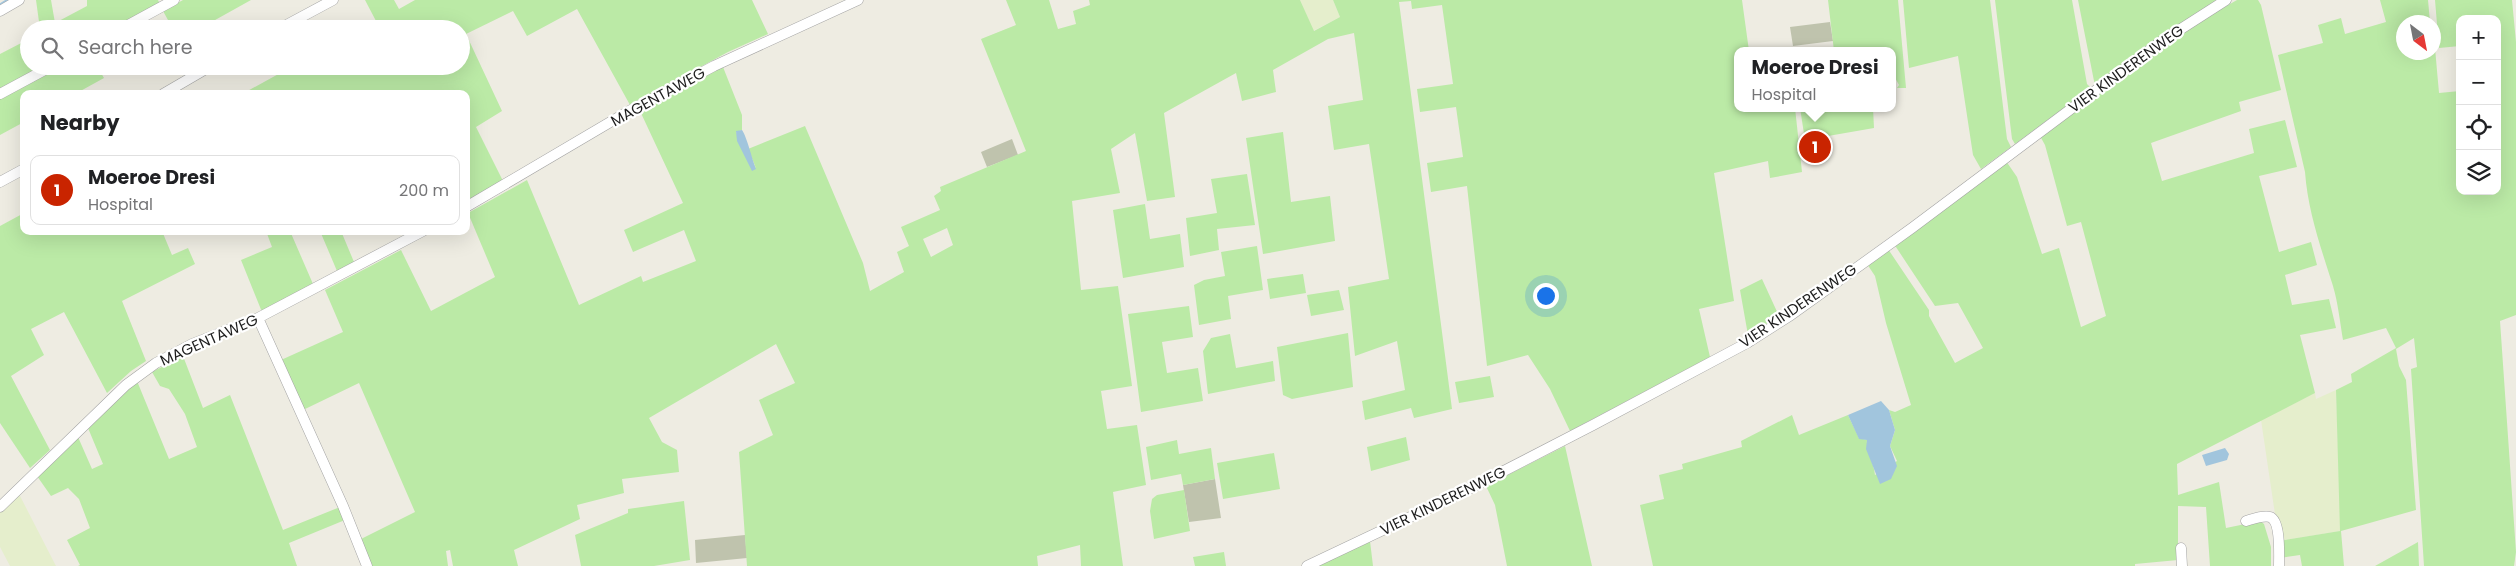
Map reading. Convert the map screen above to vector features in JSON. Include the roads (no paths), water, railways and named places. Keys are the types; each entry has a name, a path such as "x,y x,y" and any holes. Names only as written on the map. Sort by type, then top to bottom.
{"street":[{"path":"0,11 19,0"},
{"path":"137,20 174,0"},
{"path":"296,20 333,0"},
{"name":"MAGENTAWEG","path":"470,206 629,112 714,66 858,0"},
{"name":"VIER KINDERENWEG","path":"1307,566 1461,493 1593,426 1747,343 1791,315 1912,228 2152,48 2226,0"},
{"path":"0,94 35,75"},
{"path":"169,90 195,75"},
{"path":"0,182 20,171"},
{"name":"MAGENTAWEG","path":"0,507 136,376 192,344 258,318 414,235"},
{"path":"258,318 367,566"},
{"path":"2246,521 2270,517 2274,521 2278,531 2279,566"},
{"path":"2181,548 2182,566"}],"water":[{"path":"742,130 756,169 752,171 737,141 736,131"},
{"path":"1881,401 1889,410 1895,430 1890,446 1897,466 1891,479 1880,484 1866,449 1867,440 1859,439 1848,415"},
{"path":"2225,448 2229,454 2227,460 2206,466 2202,455"}],"waterway":[{"path":"0,5 8,0"}],"place":[{"name":"Moeroe Dresi","path":"1815,147"}]}
